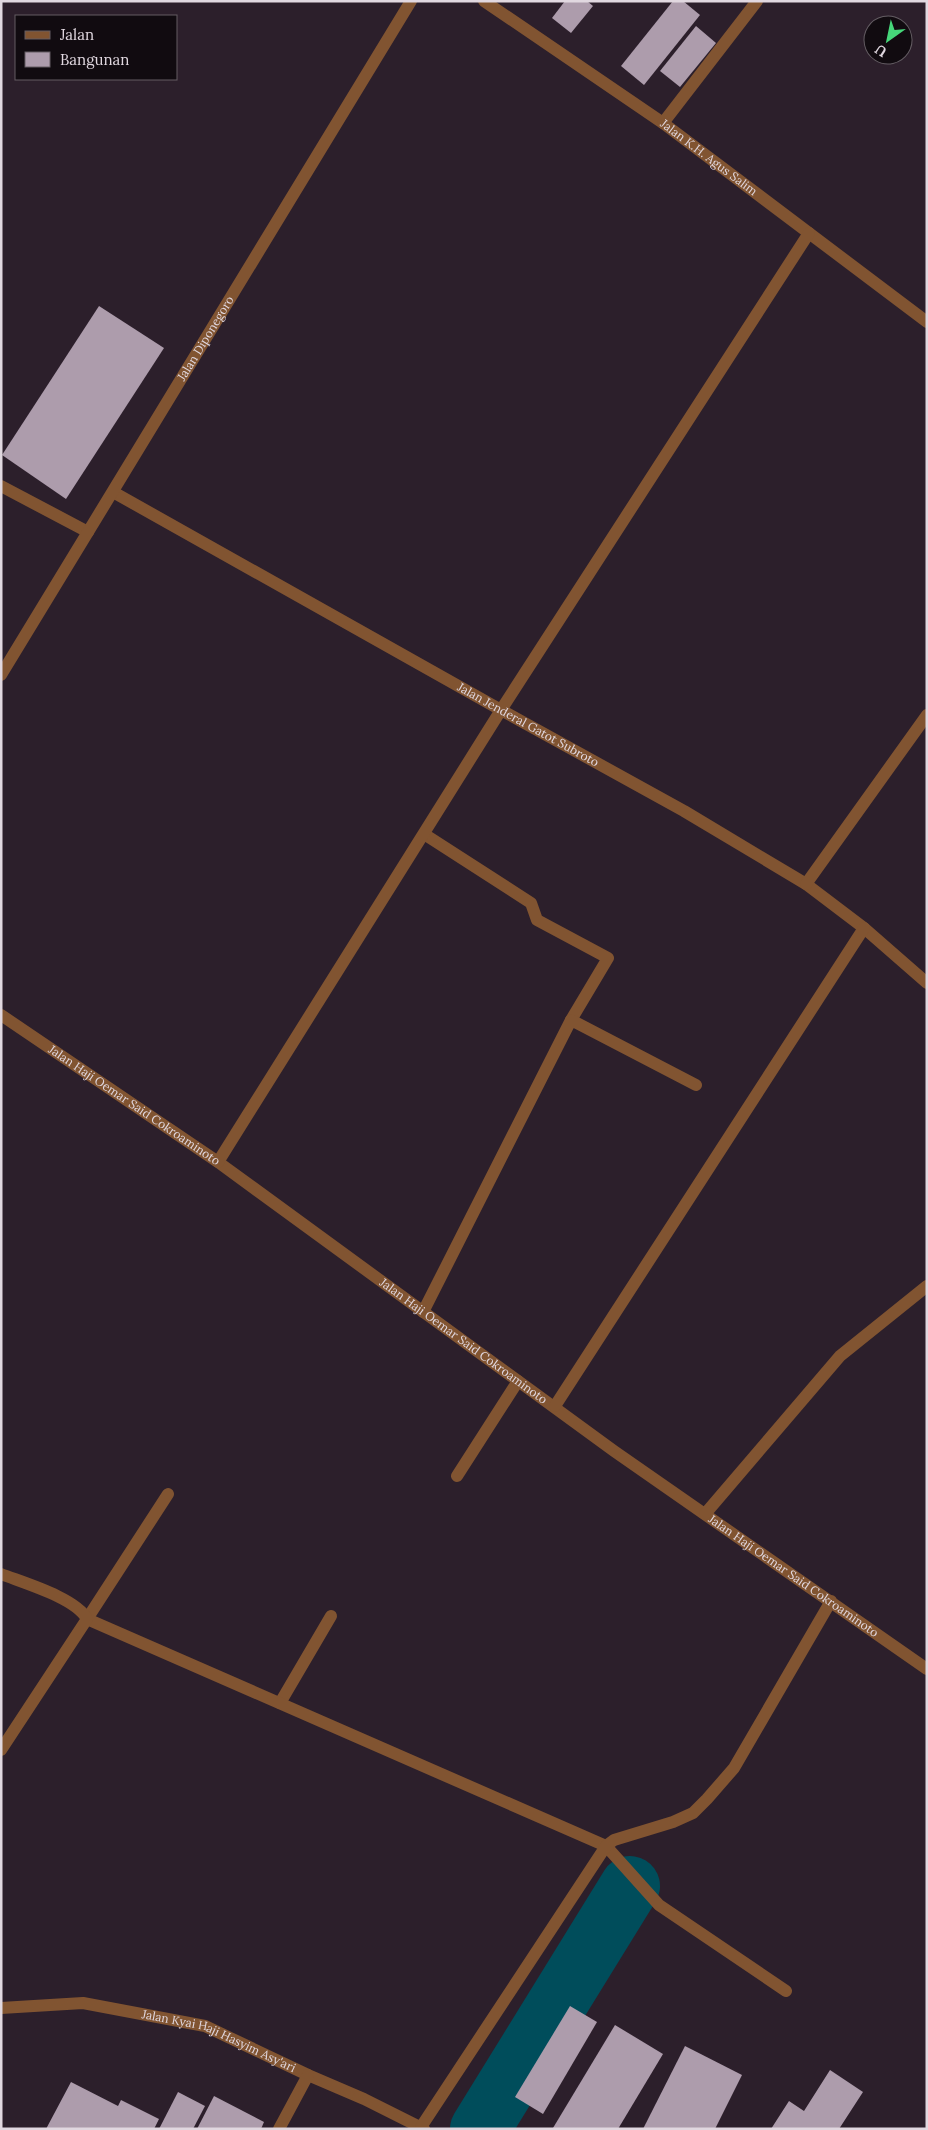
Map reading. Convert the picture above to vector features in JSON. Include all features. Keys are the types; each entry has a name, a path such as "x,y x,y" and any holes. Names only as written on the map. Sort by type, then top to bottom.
{"street":[{"name":"Jalan Diponegoro","path":"1,675 411,1"},
{"name":"Jalan K.H. Agus Salim","path":"484,1 663,123 927,322"},
{"path":"663,123 757,1"},
{"path":"218,1162 501,710 809,233"},
{"path":"1,486 88,532"},
{"name":"Jalan Jenderal Gatot Subroto","path":"113,492 684,811 806,884 864,928 927,983"},
{"path":"806,884 927,715"},
{"path":"423,1312 572,1020 608,958 537,920 531,903 424,834"},
{"path":"555,1406 864,928"},
{"name":"Jalan Haji Oemar Said Cokroaminoto","path":"1,1015 218,1162 614,1450 927,1669"},
{"path":"572,1020 696,1085"},
{"path":"705,1514 840,1356 927,1286"},
{"path":"457,1476 518,1381"},
{"path":"1,1750 168,1494"},
{"path":"1,1574 70,1604 84,1614 87,1620 606,1846 659,1905 786,1991"},
{"path":"423,2128 606,1846 614,1840 673,1822 693,1813 707,1799 734,1768 831,1601"},
{"path":"280,1703 331,1616"},
{"name":"Jalan Kyai Haji Hasyim Asy'ari","path":"1,2008 83,2004 205,2026 423,2128"},
{"path":"279,2129 308,2075"}],"building":[{"path":"565,1 587,1 593,6 571,33 552,18"},
{"path":"673,1 683,1 700,15 644,85 621,66"},
{"path":"696,26 716,43 680,87 660,71"},
{"path":"99,306 164,348 66,499 2,455"},
{"path":"570,2006 597,2022 543,2114 515,2097"},
{"path":"615,2025 663,2054 618,2129 554,2129 553,2128"},
{"path":"685,2046 742,2075 715,2129 643,2129"},
{"path":"830,2070 863,2092 839,2129 771,2129 789,2101 804,2111"},
{"path":"71,2082 118,2106 121,2100 159,2119 154,2129 46,2129"},
{"path":"178,2092 205,2106 193,2129 159,2129"},
{"path":"214,2096 264,2122 261,2129 197,2129"}],"waterway":[{"path":"480,2129 630,1886"}]}
